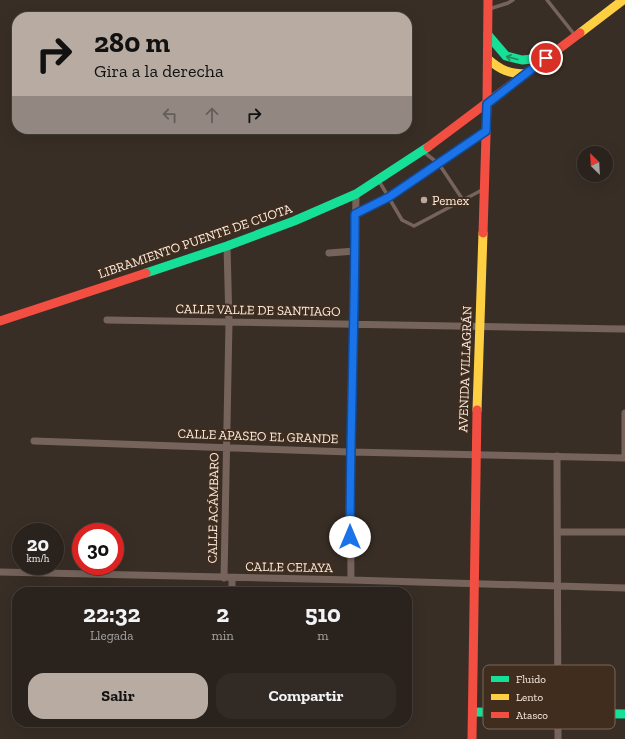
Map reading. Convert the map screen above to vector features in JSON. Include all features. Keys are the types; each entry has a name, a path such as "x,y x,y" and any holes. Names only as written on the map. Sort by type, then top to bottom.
{"street":[{"name":"LIBRAMIENTO PUENTE DE CUOTA","path":"0,321 228,246 294,221 356,194 423,151 623,0"},
{"name":"AVENIDA VILLAGRÁN","path":"472,739 476,454 487,104 488,5"},
{"path":"488,35 506,56 522,60 546,58"},
{"path":"488,59 497,69 512,74 526,74"},
{"path":"351,580 350,452 356,194"},
{"name":"CALLE ACÁMBARO","path":"224,578 229,322 228,246"},
{"path":"329,253 355,251"},
{"name":"CALLE VALLE DE SANTIAGO","path":"106,320 354,323 479,327 625,329"},
{"path":"625,413 625,458"},
{"name":"CALLE APASEO EL GRANDE","path":"34,441 350,452 625,458"},
{"path":"557,456 559,665"},
{"path":"558,532 625,532"},
{"name":"CALLE CELAYA","path":"0,572 625,588"},
{"path":"232,578 232,587"},
{"path":"473,712 483,712"},
{"path":"558,729 558,739"}],"lane":[{"path":"488,5 508,3 513,0"},
{"path":"547,0 576,36"},
{"path":"355,214 389,197 486,131"},
{"path":"423,151 439,164 463,200"},
{"path":"378,180 402,220 414,226 484,189"}],"traffic: fast":[{"path":"488,35 506,56 522,60 546,58"},
{"path":"146,273 227,246 294,221 356,194 428,147"},
{"path":"473,712 483,712"},
{"path":"615,714 625,714"}],"traffic: slow":[{"path":"580,33 623,0"},
{"path":"488,59 506,71 526,74"},
{"path":"477,410 483,233"}],"traffic: jam":[{"path":"483,233 487,103 488,0"},
{"path":"428,147 580,33"},
{"path":"0,321 146,273"},
{"path":"472,739 477,410"}],"place":[{"name":"Pemex","path":"424,200"}],"route":[{"path":"350,537 350,452 354,323 355,214 389,197 486,131 487,104 546,58"}]}
